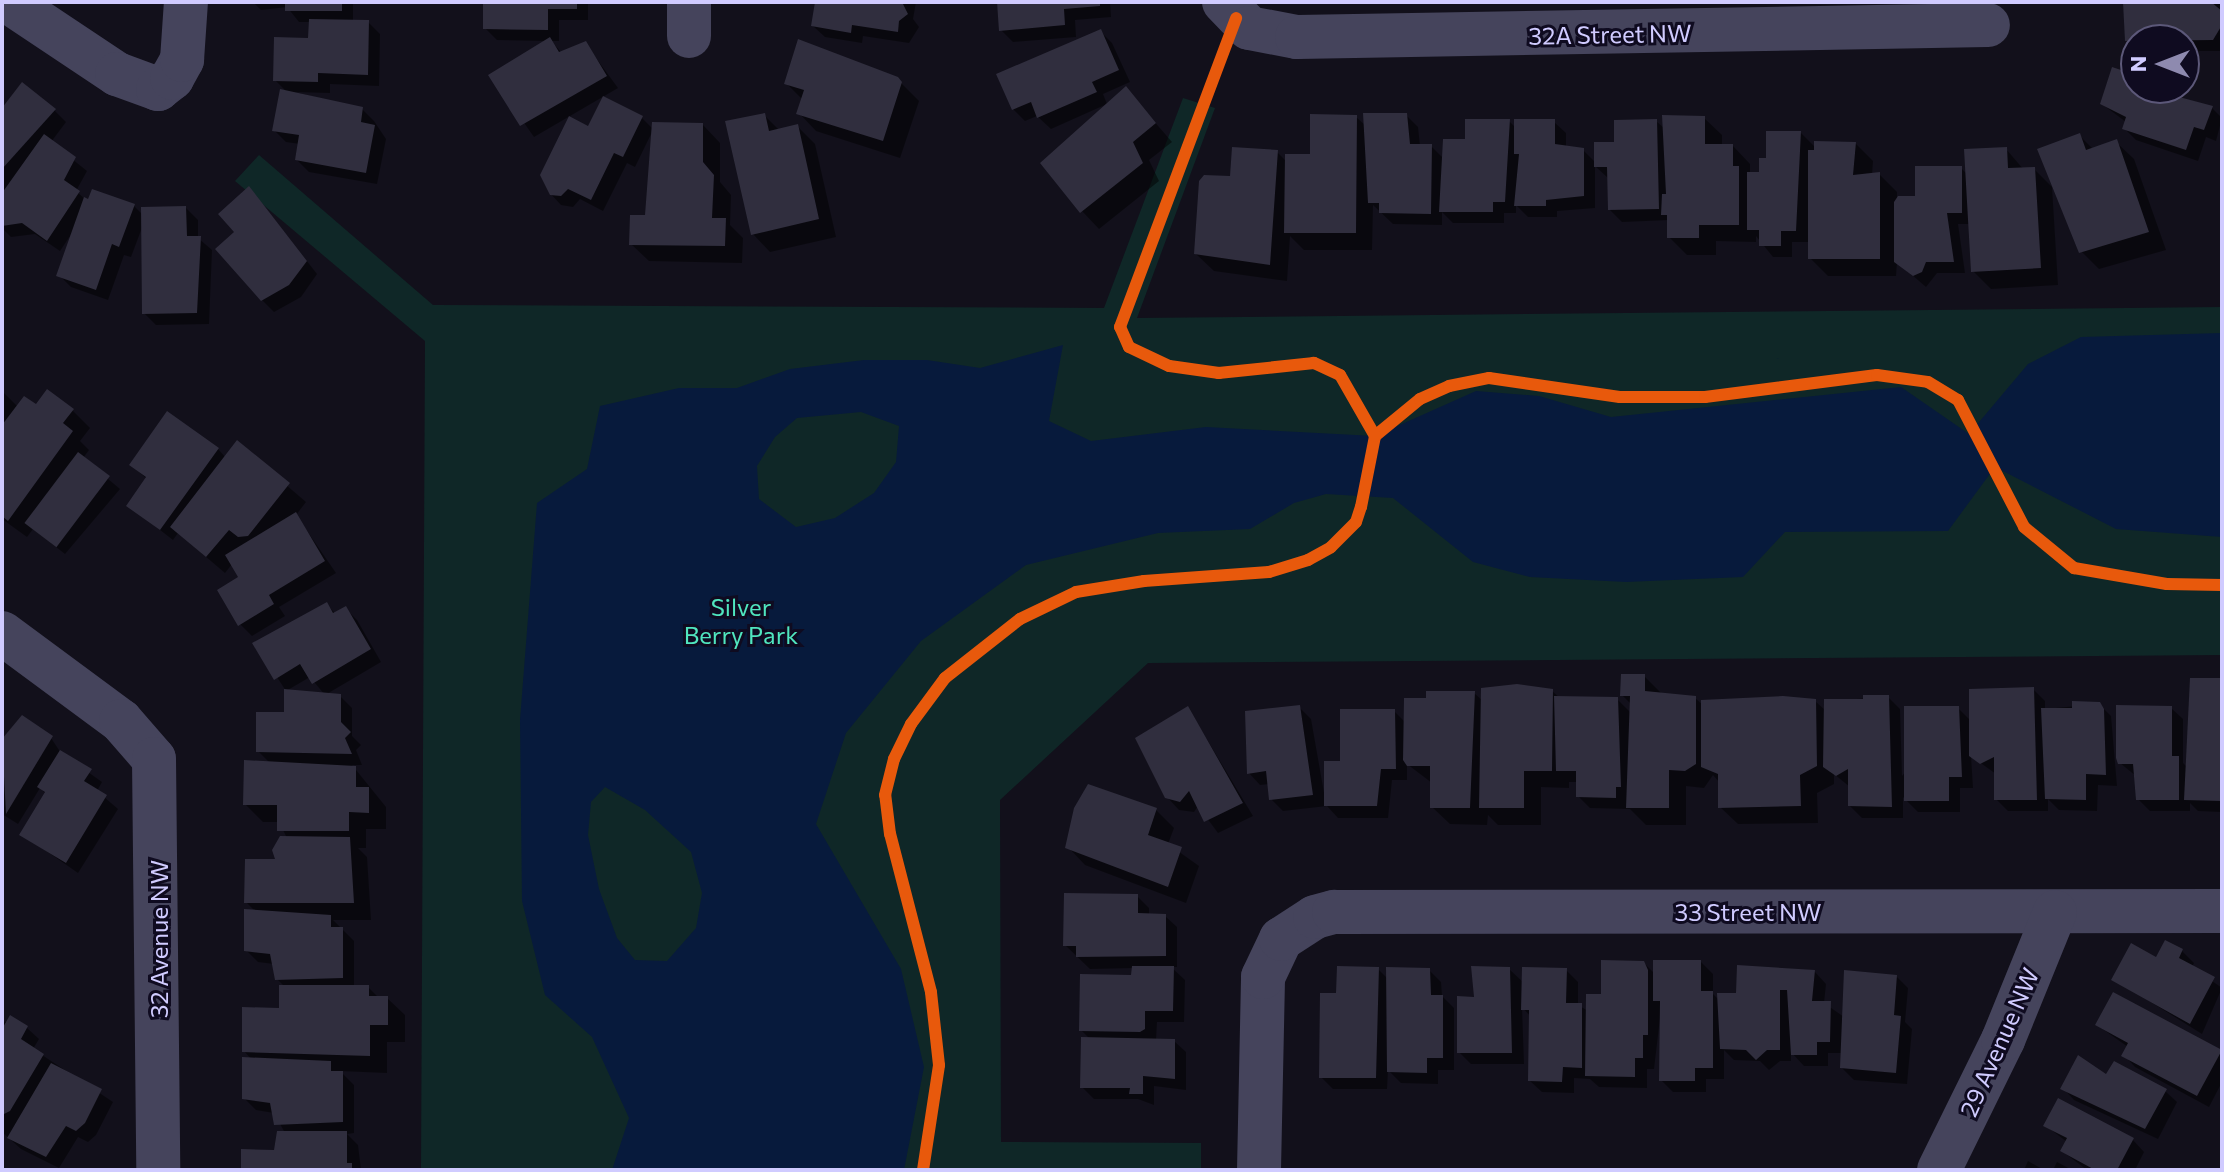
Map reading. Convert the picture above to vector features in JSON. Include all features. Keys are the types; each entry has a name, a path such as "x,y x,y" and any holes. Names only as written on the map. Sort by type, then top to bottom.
{"street":[{"path":"9,2 117,74 158,89 172,78 182,60 186,2"},
{"name":"32A Street NW","path":"1230,10 1249,28 1297,37 1722,18 1988,25"},
{"name":"32 Avenue NW","path":"2,633 121,721 145,745 158,775 158,1170"},
{"name":"33 Street NW","path":"1259,1170 1262,991 1281,939 1297,925 1334,912 2222,911"},
{"name":"29 Avenue NW","path":"1939,1170 2003,1040 2055,912"}],"green space":[{"name":"Silver Berry Park","path":"1183,98 1215,108 1137,318 2222,307 2222,655 1148,663 1000,800 1001,1142 1201,1143 1201,1170 421,1170 425,341 235,181 259,155 433,305 1104,308"}],"water":[{"path":"2222,333 2222,537 2116,529 1995,467 1948,531 1785,532 1743,577 1626,582 1530,577 1473,562 1393,498 1326,494 1294,503 1250,529 1158,533 1026,565 921,641 846,733 816,824 901,969 924,1067 904,1170 612,1170 629,1118 592,1037 545,995 522,901 520,720 537,503 587,469 600,406 679,388 737,388 790,369 864,360 927,360 980,368 1063,345 1049,421 1091,441 1206,427 1375,436 1476,391 1539,396 1611,417 1901,387 1969,434 2028,364 2081,337","holes":["861,412 899,426 896,462 874,493 835,518 796,527 759,499 757,466 775,437 797,418","605,787 645,810 691,852 702,893 696,928 667,961 635,960 617,938 599,889 588,835 591,802"]}],"building":[{"path":"285,2 342,2 342,11 285,11"},
{"path":"483,2 577,2 577,9 548,9 548,30 483,29"},
{"path":"815,2 902,2 908,14 899,21 898,32 852,25 851,33 811,26"},
{"path":"997,2 1100,2 1100,6 1064,9 1065,25 999,31"},
{"path":"2123,2 2211,2 2222,11 2222,25 2213,40 2200,40 2200,24 2124,24"},
{"path":"309,19 369,20 368,75 318,73 318,82 273,81 274,37 308,38"},
{"path":"1101,29 1119,70 1092,82 1097,92 1037,118 1031,102 1012,110 996,74"},
{"path":"550,37 559,52 586,41 607,76 520,126 488,75"},
{"path":"798,39 898,77 902,82 883,141 796,114 804,90 784,84"},
{"path":"2112,67 2120,70 2120,104 2200,103 2213,106 2204,130 2194,127 2186,150 2122,129 2126,117 2100,104"},
{"path":"22,82 56,109 2,169 2,108"},
{"path":"1126,86 1156,123 1133,142 1143,163 1080,213 1040,163"},
{"path":"280,89 363,107 361,122 375,125 366,173 295,160 299,135 272,131"},
{"path":"603,96 643,116 623,157 614,153 591,200 568,189 561,196 550,195 540,175 569,116 588,126"},
{"path":"765,113 769,131 798,124 819,219 751,235 725,121"},
{"path":"1363,113 1407,113 1410,144 1432,144 1431,214 1379,213 1379,203 1368,203"},
{"path":"1310,114 1357,115 1356,233 1284,233 1285,154 1310,154"},
{"path":"1662,115 1705,116 1705,144 1733,144 1733,166 1739,166 1739,225 1699,225 1699,238 1667,238 1667,215 1661,215 1662,194 1666,194"},
{"path":"1465,119 1510,119 1505,202 1493,202 1493,212 1439,212 1443,139 1465,139"},
{"path":"1514,119 1555,119 1555,144 1584,148 1584,196 1546,200 1546,206 1514,206 1519,154 1514,154"},
{"path":"1657,119 1659,209 1608,210 1607,167 1594,167 1594,142 1614,142 1614,120"},
{"path":"652,122 703,123 703,162 714,175 712,218 726,218 725,246 629,245 630,215 645,215"},
{"path":"1766,131 1801,131 1796,231 1781,231 1781,246 1759,246 1759,230 1747,230 1747,172 1759,172 1759,158 1766,158"},
{"path":"2080,133 2086,150 2117,139 2149,232 2079,253 2037,149"},
{"path":"44,134 76,157 64,180 80,191 47,241 22,223 2,226 2,193"},
{"path":"1814,141 1856,142 1853,175 1880,172 1880,259 1808,259 1808,150 1814,150"},
{"path":"1232,147 1278,150 1270,265 1194,254 1199,181 1204,175 1230,176"},
{"path":"2007,147 2008,168 2035,167 2041,268 1971,272 1964,149"},
{"path":"1915,166 1962,166 1962,213 1947,213 1954,262 1926,262 1922,272 1913,276 1894,262 1894,202 1898,196 1915,196"},
{"path":"249,186 307,261 289,285 261,301 215,249 234,232 218,214"},
{"path":"92,189 135,204 119,247 112,244 96,290 56,276 84,197 88,199"},
{"path":"186,206 187,236 201,236 197,313 142,314 141,207"},
{"path":"47,389 74,409 63,423 73,431 8,521 2,516 2,425 24,396 36,404"},
{"path":"167,411 219,448 160,530 126,506 146,477 129,465"},
{"path":"237,440 290,483 248,536 238,537 229,530 206,557 170,527"},
{"path":"78,452 110,476 56,547 24,523"},
{"path":"296,512 325,561 269,595 274,604 238,626 217,590 238,577 225,555"},
{"path":"327,602 333,613 346,606 371,649 312,684 300,664 274,680 252,643"},
{"path":"1621,674 1645,674 1645,691 1696,696 1696,764 1685,771 1669,770 1669,808 1626,808 1630,696 1620,696"},
{"path":"2190,678 2222,678 2222,801 2184,800"},
{"path":"1517,684 1553,689 1552,771 1524,771 1524,808 1479,808 1481,688"},
{"path":"2034,687 2037,800 1994,800 1994,757 1980,764 1969,756 1969,689"},
{"path":"284,689 341,694 341,722 351,732 345,738 352,754 256,752 256,712 284,712"},
{"path":"1426,691 1475,691 1470,808 1430,808 1430,766 1407,766 1403,760 1404,698 1426,698"},
{"path":"1863,695 1889,695 1892,807 1848,806 1848,769 1836,776 1823,767 1824,699 1863,699"},
{"path":"1554,696 1618,697 1621,787 1616,787 1616,798 1576,797 1576,771 1556,771"},
{"path":"1783,696 1816,699 1817,766 1800,775 1801,806 1718,808 1718,774 1701,767 1701,700"},
{"path":"2072,701 2100,702 2104,709 2106,775 2086,774 2086,800 2045,799 2041,708 2072,708"},
{"path":"1300,705 1313,795 1269,800 1266,771 1247,774 1245,711"},
{"path":"2116,705 2172,706 2172,756 2179,756 2179,800 2136,800 2133,764 2118,764 2116,758"},
{"path":"1188,706 1243,803 1204,822 1189,791 1180,802 1165,798 1135,738"},
{"path":"1904,706 1959,706 1962,777 1949,777 1949,801 1904,801"},
{"path":"1340,709 1395,709 1396,769 1381,769 1377,806 1324,806 1324,761 1340,761"},
{"path":"22,715 53,736 6,814 2,739"},
{"path":"60,750 92,769 84,781 107,795 66,863 19,835 45,792 37,787"},
{"path":"244,760 356,766 356,787 369,787 369,813 349,812 349,831 277,831 277,805 243,805"},
{"path":"1088,784 1157,808 1148,835 1182,847 1168,887 1065,848 1074,808"},
{"path":"280,836 350,837 354,903 244,903 245,859 275,859 272,850"},
{"path":"1064,893 1138,894 1138,913 1166,914 1166,956 1076,957 1076,946 1063,946"},
{"path":"244,909 331,915 331,927 343,927 343,978 275,980 270,954 244,951"},
{"path":"2165,940 2183,949 2179,958 2215,977 2190,1024 2111,980 2131,943 2156,957"},
{"path":"1601,960 1644,961 1648,970 1648,1035 1643,1035 1643,1058 1635,1058 1635,1077 1585,1076 1586,994 1601,994"},
{"path":"1653,960 1701,960 1701,991 1713,991 1713,1068 1695,1068 1695,1081 1659,1081 1660,1001 1653,1001"},
{"path":"1737,965 1815,970 1812,1001 1831,1001 1830,1042 1817,1042 1817,1055 1791,1055 1787,990 1780,990 1780,1050 1767,1050 1756,1060 1746,1050 1720,1049 1717,993 1736,993"},
{"path":"1132,966 1174,966 1173,1011 1145,1011 1145,1029 1140,1032 1079,1031 1080,974 1131,975"},
{"path":"1337,966 1379,967 1376,1078 1319,1078 1320,993 1336,993"},
{"path":"1471,966 1510,967 1512,1053 1457,1053 1457,996 1474,997"},
{"path":"1386,967 1430,968 1431,995 1443,995 1443,1058 1427,1058 1427,1073 1387,1072"},
{"path":"1522,967 1567,968 1566,1003 1582,1003 1582,1068 1563,1067 1562,1082 1528,1081 1529,1010 1521,1010"},
{"path":"1844,970 1897,975 1894,1015 1901,1016 1896,1073 1840,1068"},
{"path":"279,985 369,985 369,996 388,996 388,1025 370,1025 370,1056 242,1052 242,1007 279,1008"},
{"path":"2113,992 2222,1050 2197,1096 2121,1056 2128,1043 2095,1025"},
{"path":"10,1015 28,1026 21,1039 44,1054 10,1111 2,1115 2,1029"},
{"path":"1081,1037 1175,1039 1175,1079 1143,1076 1143,1094 1129,1094 1130,1088 1080,1088"},
{"path":"2078,1055 2106,1074 2114,1061 2167,1089 2145,1129 2060,1089"},
{"path":"242,1057 331,1061 331,1071 343,1071 343,1122 274,1125 270,1103 242,1099"},
{"path":"51,1063 102,1089 85,1123 76,1131 66,1126 46,1157 7,1138"},
{"path":"2058,1098 2134,1138 2117,1170 2095,1170 2060,1151 2067,1138 2043,1126"},
{"path":"277,1131 347,1131 347,1163 352,1163 352,1170 241,1170 241,1149 274,1150"}],"cycle path":[{"path":"923,1170 939,1065 931,992 890,834 885,795 894,759 911,724 945,678 1020,619 1076,592 1144,581 1269,572 1308,560 1331,547 1356,522 1361,507 1375,436 1340,375 1314,363 1219,373 1169,366 1129,347 1120,327 1236,18"},
{"path":"1375,436 1420,399 1449,386 1489,378 1620,397 1705,397 1877,375 1928,382 1958,400 2024,527 2074,568 2167,584 2222,585"}]}
